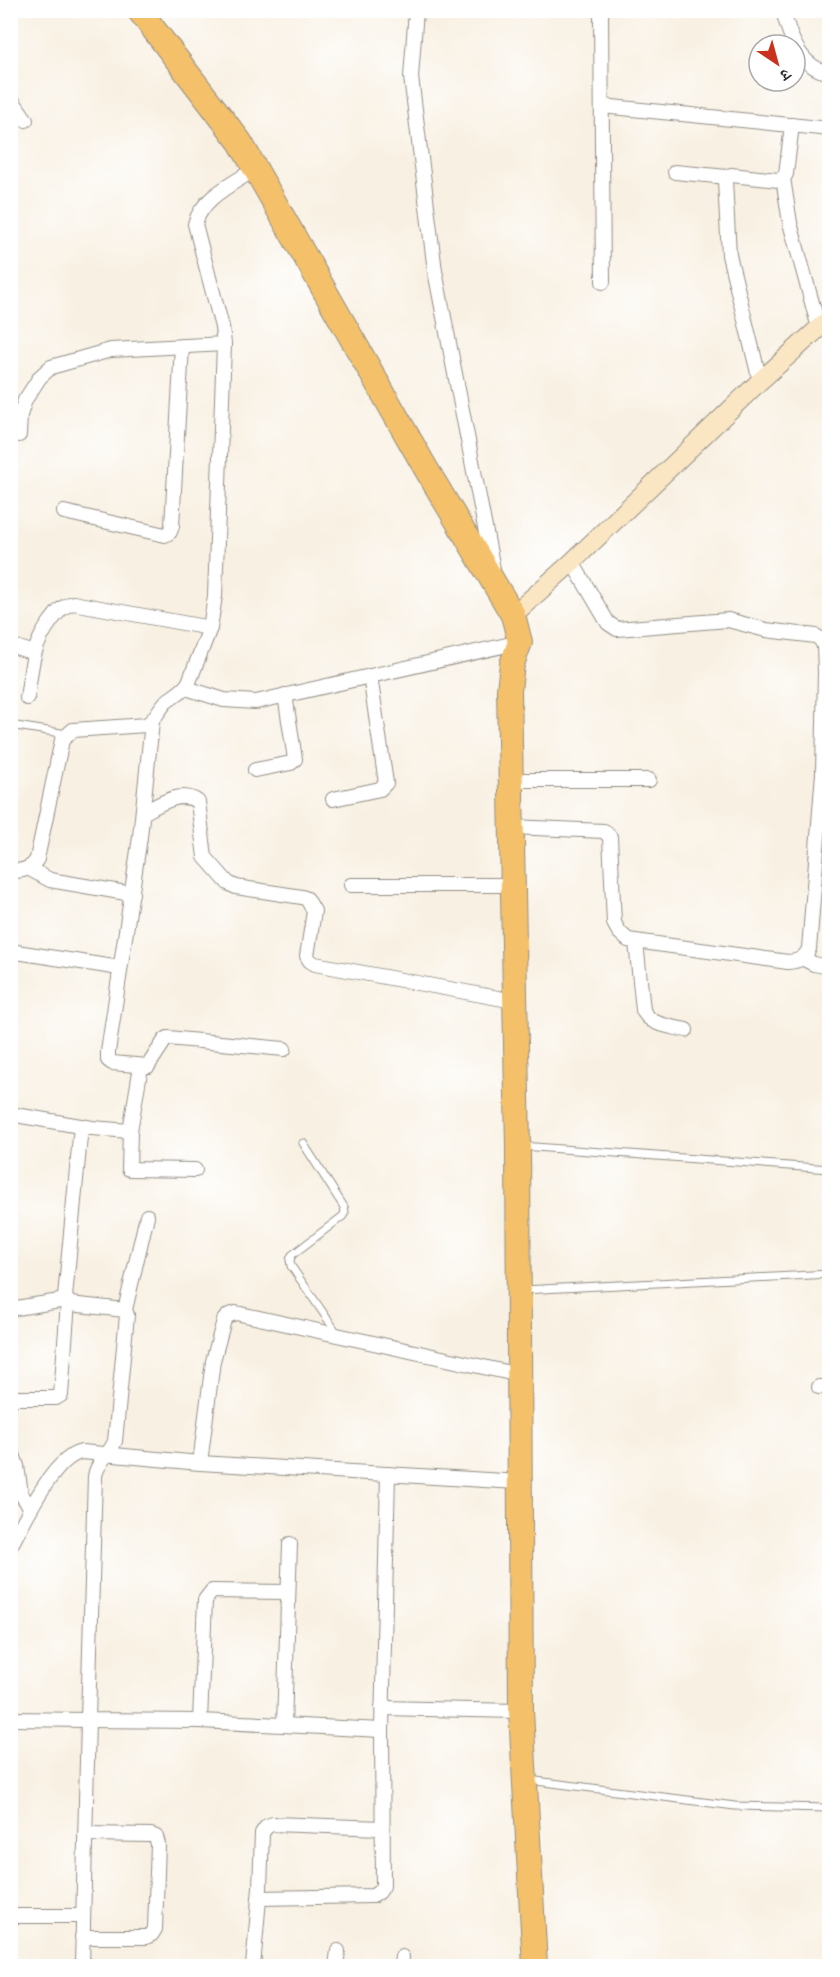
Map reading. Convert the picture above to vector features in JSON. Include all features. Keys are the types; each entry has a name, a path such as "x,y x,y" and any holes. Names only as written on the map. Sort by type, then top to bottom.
{"highway":[{"path":"139,10 240,142 419,457 513,615 520,642 510,678 518,1146 521,1711 535,1966"}],"main road":[{"path":"513,615 572,562 759,381 824,323"}],"street":[{"path":"416,10 411,77 435,271 497,588"},
{"path":"601,10 603,282"},
{"path":"783,10 787,26 802,58 810,65 830,73"},
{"path":"10,97 26,120"},
{"path":"602,106 830,129"},
{"path":"675,172 778,180 783,178 786,174 792,125"},
{"path":"255,170 206,202 198,212 195,224 222,327 224,344 215,596 210,628 186,688 165,703 152,722 132,894 108,1060 112,1063 151,1065 168,1038 284,1049"},
{"path":"727,177 724,188 729,255 759,381"},
{"path":"783,178 790,223 824,323"},
{"path":"19,435 25,400 40,377 51,367 111,350 224,344"},
{"path":"63,512 165,535 170,532 182,346"},
{"path":"512,827 604,831 608,834 614,923 628,940 788,962 802,958 809,949 826,773 827,672 824,646 821,640 816,636 766,630 728,620 617,629 612,627 572,562"},
{"path":"27,698 34,653 39,638 60,609 73,603 210,628"},
{"path":"186,688 224,700 256,702 520,642"},
{"path":"10,645 34,653"},
{"path":"333,799 380,789 386,783 370,676"},
{"path":"255,770 291,763 295,759 285,695"},
{"path":"10,871 28,868 37,859 62,740 67,734 74,730 146,725 152,722"},
{"path":"511,780 650,780"},
{"path":"142,813 171,799 194,798 200,806 205,857 228,883 236,887 302,897 312,905 314,911 307,956 315,964 514,1001"},
{"path":"28,868 50,880 132,894"},
{"path":"815,877 830,877"},
{"path":"351,885 513,885"},
{"path":"636,942 646,1017 652,1021 686,1030"},
{"path":"10,951 120,968"},
{"path":"802,958 814,964 830,967"},
{"path":"141,1066 130,1131 129,1169 195,1170"},
{"path":"10,1114 81,1126 130,1131"},
{"path":"10,1398 56,1398 61,1395 81,1126"},
{"path":"82,1966 95,1476 99,1465 115,1441 127,1315 125,1310 147,1216"},
{"path":"10,1309 67,1301 125,1310"},
{"path":"200,1464 210,1374 224,1320 236,1313 520,1375"},
{"path":"10,1446 17,1466 21,1494 31,1508"},
{"path":"10,1547 48,1480 69,1458 82,1452 200,1464 519,1482"},
{"path":"259,1898 373,1896 383,1886 382,1708 388,1474"},
{"path":"284,1725 290,1544"},
{"path":"200,1721 205,1600 208,1594 212,1591 288,1592"},
{"path":"382,1708 521,1711"},
{"path":"10,1719 200,1721 382,1730"},
{"path":"252,1966 259,1898 262,1833 267,1826 273,1824 382,1828"},
{"path":"82,1937 146,1937 152,1934 155,1929 158,1844 156,1837 151,1835 85,1834"},
{"path":"10,1916 83,1916"},
{"path":"336,1966 338,1951"}],"lane":[{"path":"10,725 67,734"},
{"path":"303,1143 345,1212 343,1216 292,1255 291,1266 338,1335"},
{"path":"518,1146 830,1169"},
{"path":"518,1290 830,1274"},
{"path":"525,1780 735,1806 830,1808"}]}
